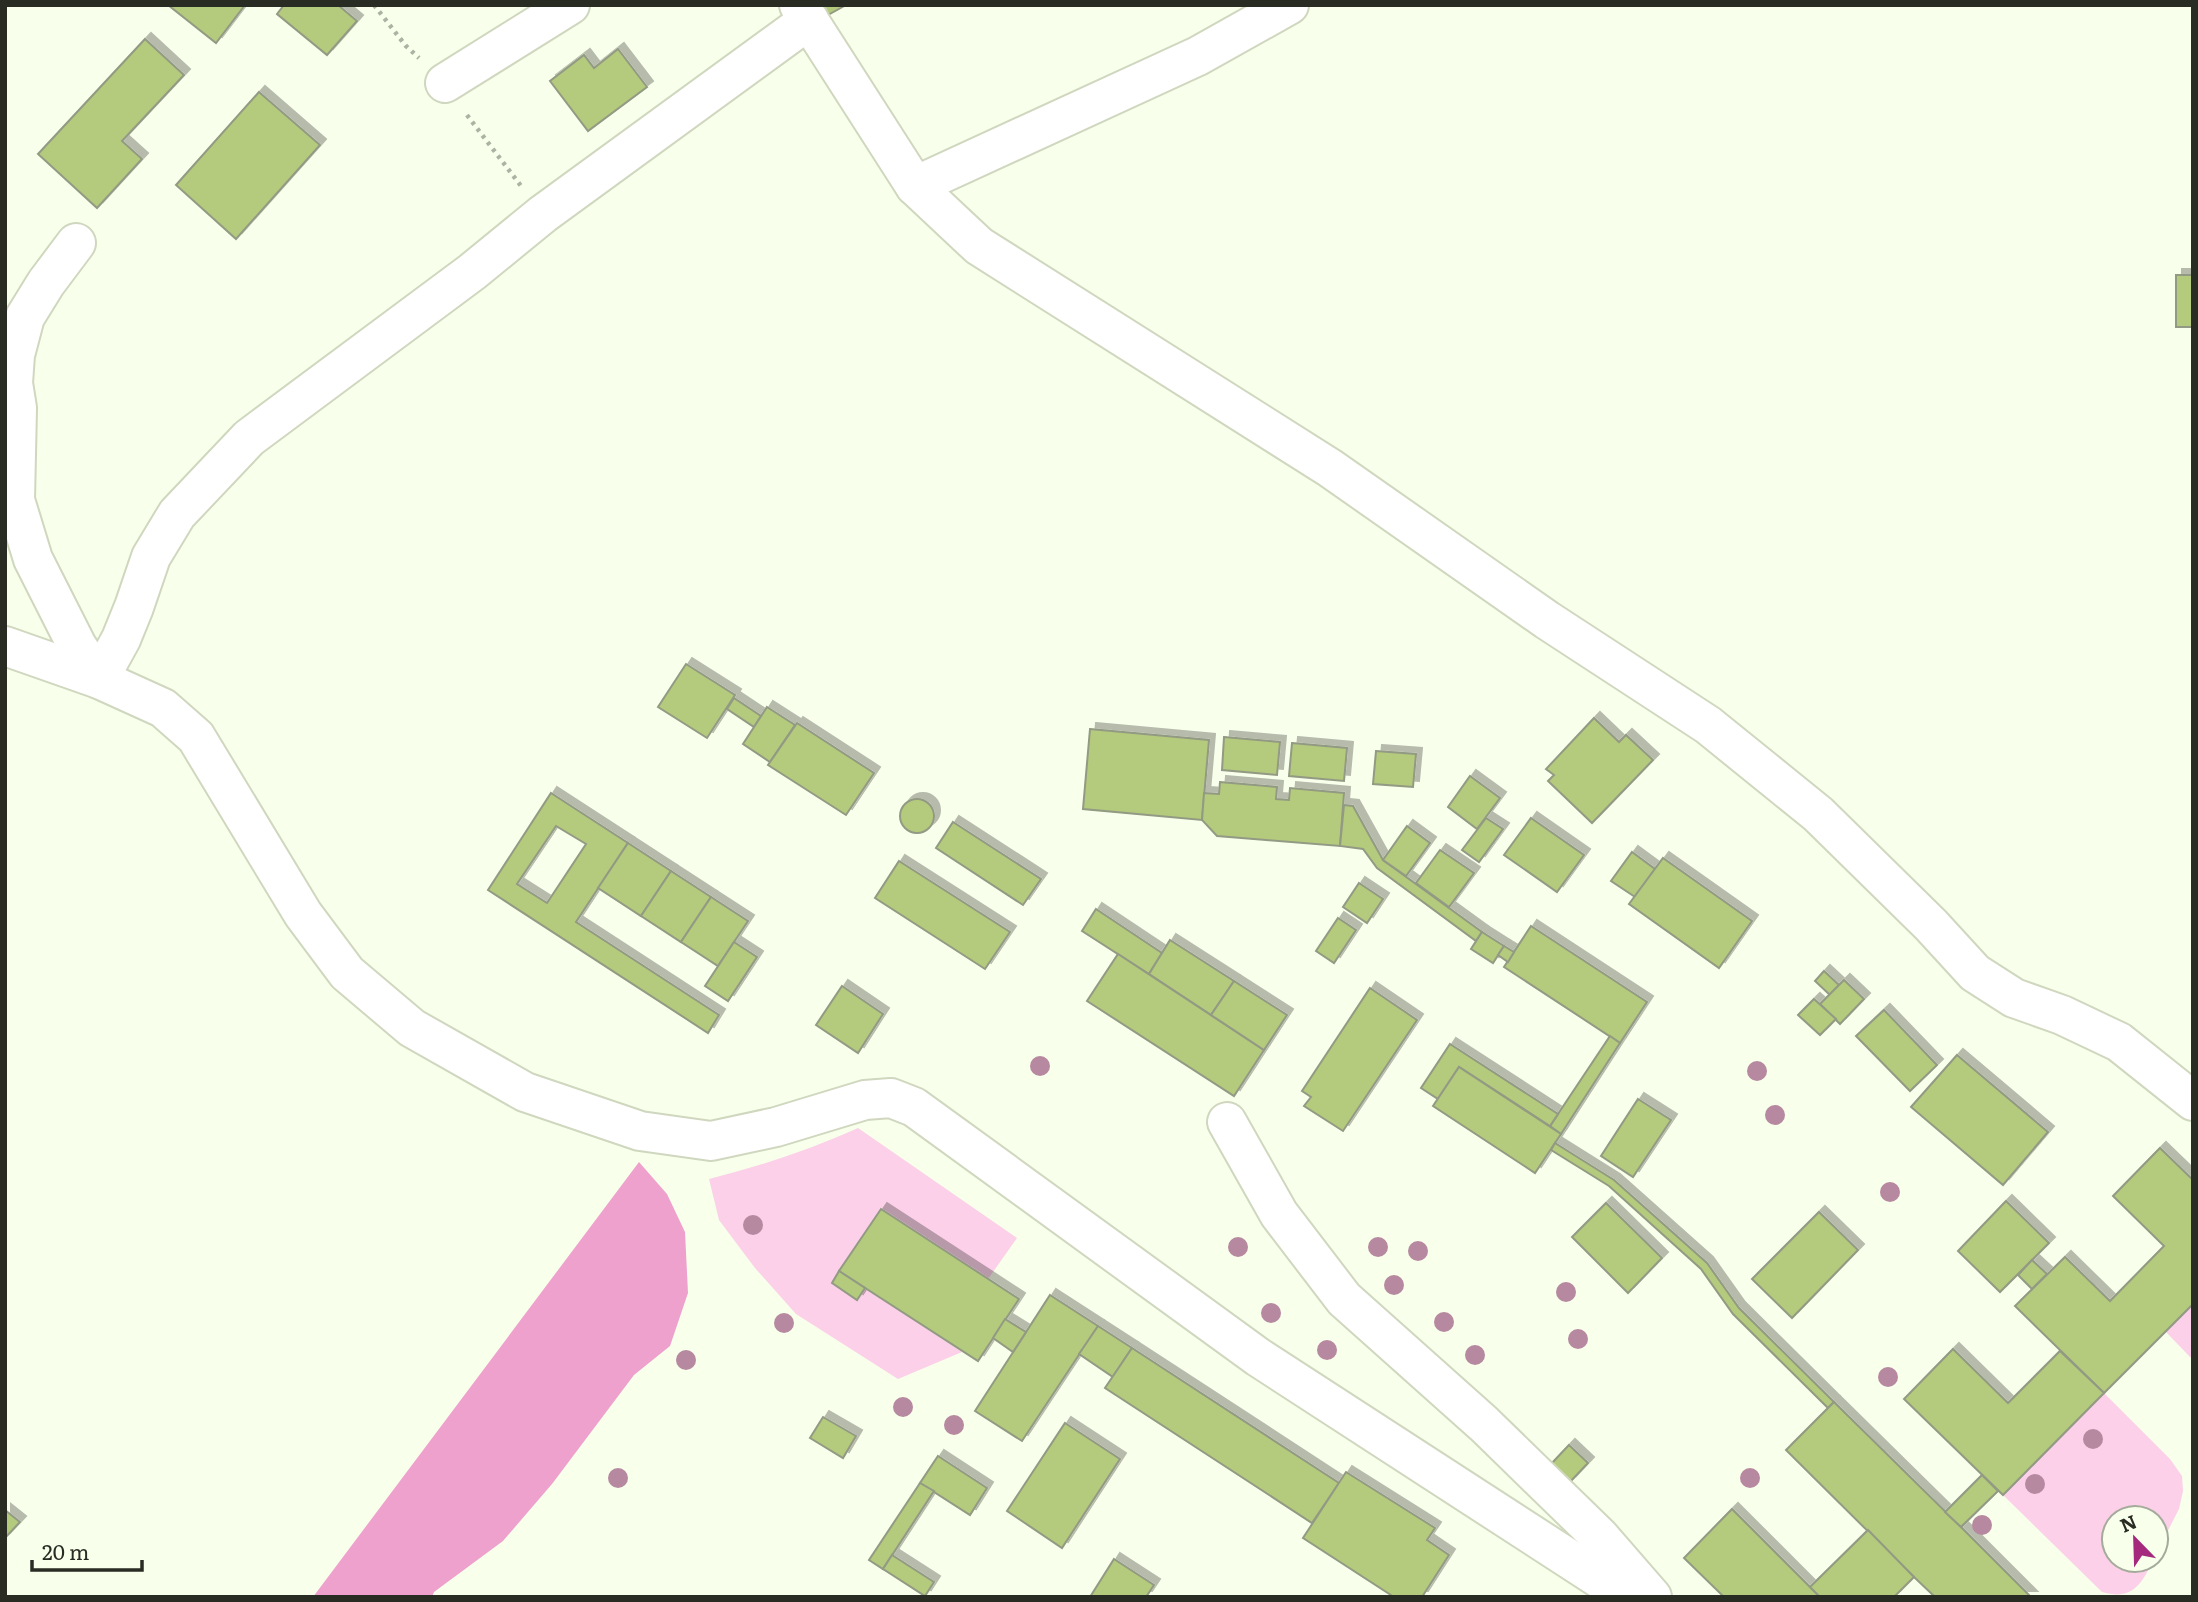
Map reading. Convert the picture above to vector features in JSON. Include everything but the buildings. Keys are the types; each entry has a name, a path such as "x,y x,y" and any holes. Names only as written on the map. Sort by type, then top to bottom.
{"street":[{"path":"444,83 570,5"},
{"path":"915,186 1198,56 1289,5"},
{"path":"99,679 121,639 151,557 177,514 249,438 472,272 804,13 915,186 979,246 1330,468 1547,620 1708,725 1818,814 1931,925 1975,973 2014,998 2062,1015 2119,1042 2193,1101"},
{"path":"76,243 46,283 26,317 15,355 15,500 33,559 77,646 99,679"},
{"path":"5,646 99,679 163,708 196,737 303,914 347,973 412,1028 525,1092 640,1131 711,1141 776,1127 866,1100 891,1098 914,1107 1258,1357 1628,1597"},
{"path":"1227,1122 1279,1214 1344,1299 1513,1452 1599,1536 1652,1597"}],"shaded area":[{"path":"858,1128 1017,1238 988,1279 880,1210 832,1283 857,1300 865,1288 962,1352 898,1379 796,1314 755,1268 719,1220 709,1179 785,1157"},
{"path":"639,1162 667,1194 685,1232 688,1293 670,1346 634,1375 552,1484 503,1541 434,1592 432,1597 313,1597"},
{"path":"2193,1304 2193,1360 2166,1332"},
{"path":"2104,1393 2170,1459 2182,1476 2183,1491 2179,1509 2170,1527 2170,1504 2100,1504 2100,1574 2146,1574 2135,1588 2121,1594 2102,1592 2003,1495"}]}
